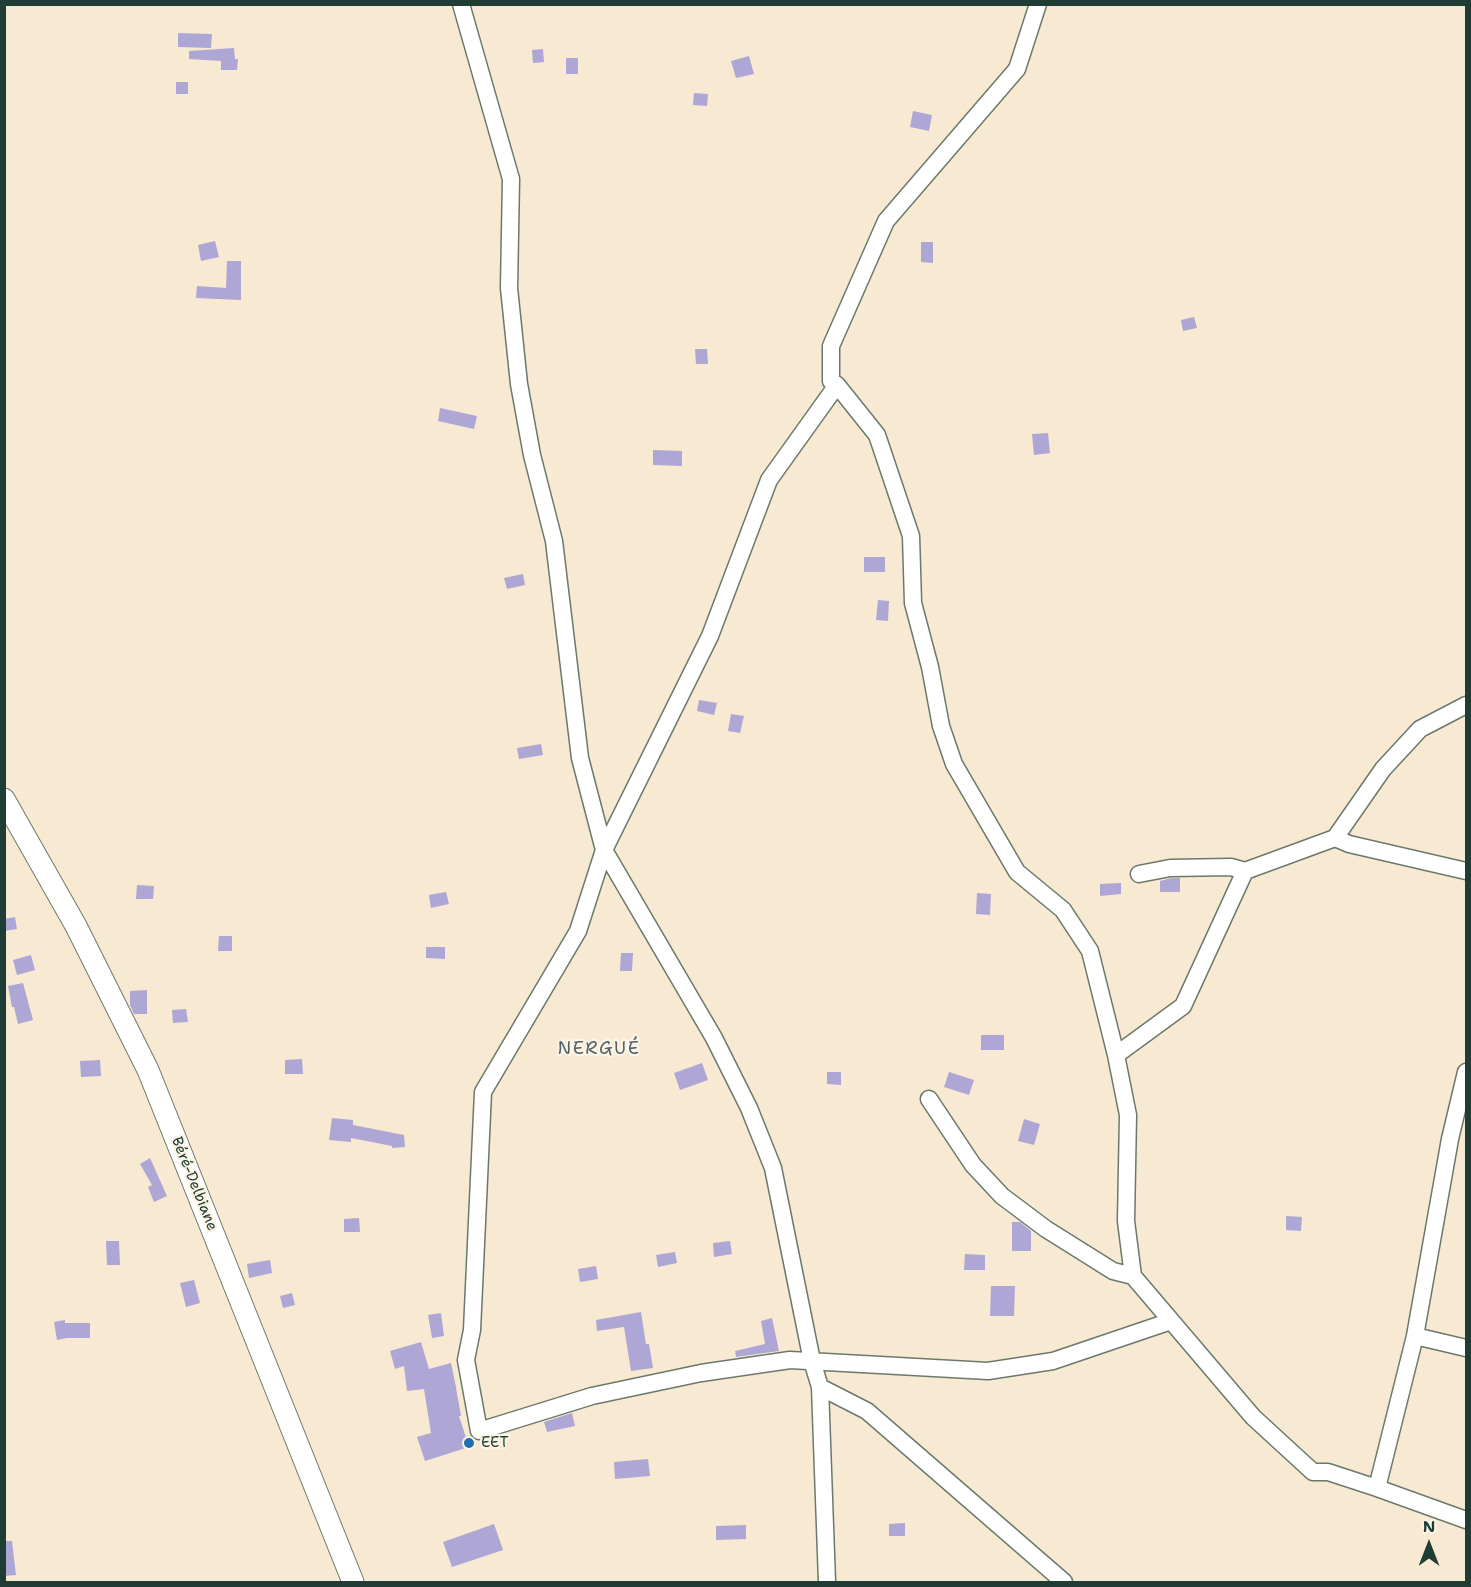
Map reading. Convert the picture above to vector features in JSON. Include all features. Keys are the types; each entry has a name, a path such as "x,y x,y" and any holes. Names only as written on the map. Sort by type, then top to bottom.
{"street":[{"path":"461,4 511,179 509,288 519,384 532,455 554,541 580,758 604,850 714,1038 749,1108 773,1168 812,1361 820,1387 827,1582"},
{"path":"1038,4 1017,69 886,221 831,346 831,381 837,385 877,435 911,536 913,603 930,667 941,726 954,764 1017,872 1063,910 1090,951 1116,1055 1128,1115 1126,1221 1133,1276 1253,1417 1313,1472 1328,1472 1467,1520"},
{"path":"837,385 769,480 710,636 604,850 578,931 483,1092 472,1330 466,1360 479,1431 592,1396 690,1375 790,1360 988,1371 1053,1361 1171,1321"},
{"path":"1138,874 1180,868 1231,867 1245,871 1335,837 1383,769 1420,729 1467,705"},
{"name":"Béré-Delbiane","path":"4,799 76,926 148,1070 353,1582"},
{"path":"1335,837 1349,844 1467,871"},
{"path":"1116,1055 1183,1006 1245,871"},
{"path":"1377,1488 1414,1336 1449,1139 1467,1072"},
{"path":"929,1099 973,1164 1002,1196 1046,1229 1113,1270 1133,1276"},
{"path":"1414,1336 1467,1348"},
{"path":"820,1387 867,1411 1064,1582"}],"building":[{"path":"178,33 212,34 211,48 178,47"},
{"path":"234,48 235,59 238,59 237,70 221,70 221,61 189,59 189,51"},
{"path":"543,49 544,62 533,63 532,50"},
{"path":"749,56 754,74 736,78 731,61"},
{"path":"566,58 578,58 578,74 566,74"},
{"path":"176,82 188,82 188,94 176,94"},
{"path":"694,93 708,94 707,106 693,105"},
{"path":"913,111 932,115 929,131 910,127"},
{"path":"215,241 219,257 201,261 198,245"},
{"path":"921,242 933,242 933,263 921,262"},
{"path":"227,261 241,261 241,300 196,298 197,286 226,288"},
{"path":"1194,317 1197,328 1183,331 1181,320"},
{"path":"695,349 707,349 708,364 696,364"},
{"path":"440,408 477,416 474,429 438,421"},
{"path":"1048,433 1050,453 1034,455 1032,434"},
{"path":"653,450 682,451 682,466 653,465"},
{"path":"864,557 885,557 885,572 864,572"},
{"path":"523,574 525,585 507,589 504,578"},
{"path":"878,600 889,601 888,621 876,620"},
{"path":"699,700 717,703 714,715 697,711"},
{"path":"731,714 744,716 740,733 728,731"},
{"path":"541,744 543,755 519,759 517,748"},
{"path":"1180,878 1180,892 1160,892 1160,881"},
{"path":"1121,883 1121,894 1100,896 1100,884"},
{"path":"137,885 154,886 153,899 136,899"},
{"path":"446,892 449,904 431,908 429,895"},
{"path":"977,893 991,894 990,915 976,914"},
{"path":"15,917 17,929 4,931 4,919"},
{"path":"219,936 232,936 232,951 218,951"},
{"path":"426,947 445,947 445,959 426,958"},
{"path":"621,953 633,953 632,971 620,971"},
{"path":"31,955 35,970 17,975 13,960"},
{"path":"23,983 33,1020 18,1024 8,986"},
{"path":"147,990 147,1014 134,1014 130,1005 130,991"},
{"path":"186,1009 188,1022 173,1023 172,1010"},
{"path":"981,1035 1004,1035 1004,1050 981,1050"},
{"path":"302,1059 303,1074 285,1074 285,1060"},
{"path":"100,1060 101,1076 81,1077 80,1061"},
{"path":"702,1063 708,1080 680,1090 674,1073"},
{"path":"827,1072 841,1072 841,1085 827,1084"},
{"path":"949,1072 974,1080 969,1095 944,1087"},
{"path":"332,1118 353,1120 353,1125 404,1135 405,1147 392,1148 392,1146 351,1138 351,1142 329,1140"},
{"path":"1024,1119 1040,1124 1034,1145 1018,1141"},
{"path":"150,1158 167,1196 154,1202 148,1187 152,1185 140,1164"},
{"path":"1286,1216 1302,1217 1301,1231 1286,1230"},
{"path":"359,1218 360,1232 344,1232 344,1219"},
{"path":"1012,1222 1020,1222 1031,1231 1031,1251 1012,1251"},
{"path":"106,1241 119,1241 120,1265 107,1265"},
{"path":"730,1241 732,1254 714,1257 713,1243"},
{"path":"675,1252 677,1263 658,1267 656,1255"},
{"path":"965,1254 985,1255 985,1270 964,1270"},
{"path":"270,1260 272,1273 249,1278 247,1264"},
{"path":"596,1266 598,1279 580,1282 578,1269"},
{"path":"194,1280 200,1303 186,1307 180,1283"},
{"path":"991,1286 1015,1286 1014,1316 990,1316"},
{"path":"292,1293 295,1305 283,1308 280,1296"},
{"path":"641,1312 646,1344 649,1344 653,1368 631,1371 624,1327 597,1331 596,1320"},
{"path":"441,1313 444,1336 432,1338 428,1315"},
{"path":"772,1318 779,1351 736,1357 735,1351 765,1344 761,1321"},
{"path":"65,1320 65,1323 90,1323 90,1338 57,1340 54,1322"},
{"path":"421,1342 429,1369 451,1363 461,1416 459,1416 469,1447 425,1461 417,1437 431,1433 424,1389 407,1391 404,1366 395,1369 390,1351"},
{"path":"572,1413 575,1426 547,1432 544,1422"},
{"path":"648,1459 650,1476 615,1479 614,1462"},
{"path":"905,1523 905,1536 889,1536 889,1524"},
{"path":"494,1524 503,1550 452,1567 443,1542"},
{"path":"746,1525 746,1539 716,1540 716,1526"},
{"path":"4,1541 12,1541 16,1575 4,1576"}],"place":[{"name":"EET","path":"469,1443"}],"district":[{"name":"NERGUÉ","path":"599,1049"}]}
